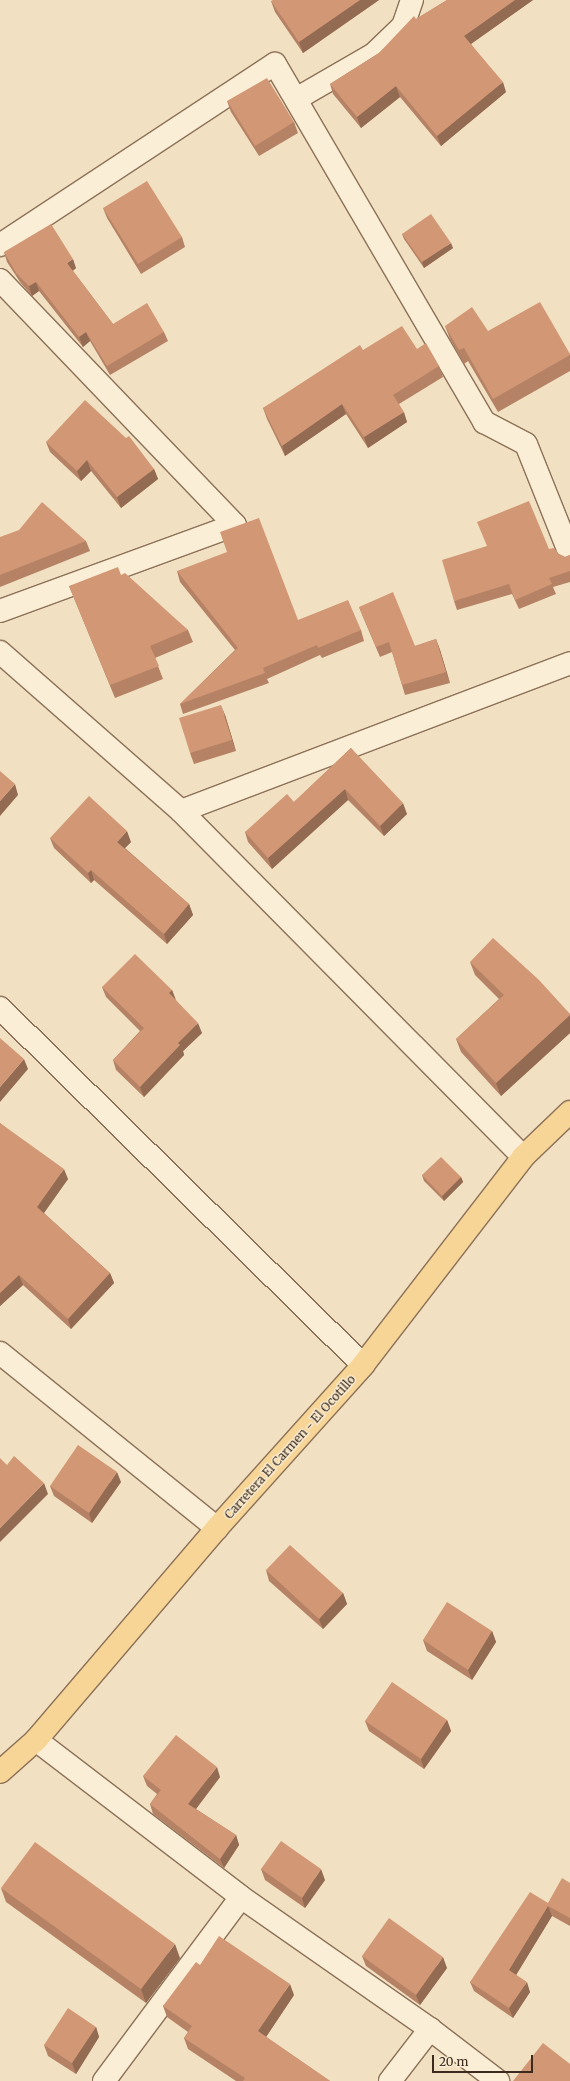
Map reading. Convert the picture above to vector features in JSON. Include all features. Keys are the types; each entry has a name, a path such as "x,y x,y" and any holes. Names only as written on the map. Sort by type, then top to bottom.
{"main road":[{"name":"Carretera El Carmen - El Ocotillo","path":"0,1772 36,1740 217,1528 363,1365 523,1157 570,1112"}],"street":[{"path":"296,99 374,54 403,26 412,0"},
{"path":"0,245 275,64 484,422 526,444 570,554"},
{"path":"0,280 235,525 0,611"},
{"path":"0,652 181,811 523,1157"},
{"path":"181,811 570,663"},
{"path":"0,1008 363,1365"},
{"path":"2,1357 217,1528"},
{"path":"36,1740 241,1897 430,2028 498,2081"},
{"path":"104,2081 241,1897"},
{"path":"390,2081 430,2028"}],"building":[{"path":"360,0 299,42 271,1"},
{"path":"447,0 515,0 464,36 503,82 437,136 396,86 357,117 330,84 379,53 414,16 416,19"},
{"path":"267,78 294,122 255,146 227,101"},
{"path":"147,181 182,237 138,264 103,208"},
{"path":"431,214 451,243 422,262 402,234"},
{"path":"51,224 73,259 67,263 113,324 147,303 164,332 107,366 86,332 79,337 36,282 29,286 16,273 4,252"},
{"path":"540,302 570,355 493,399 464,348 459,350 445,326 472,307 488,331"},
{"path":"402,326 417,349 426,343 439,366 393,395 404,412 364,437 342,404 282,446 263,408 360,345 363,350"},
{"path":"85,400 126,438 129,436 154,469 117,497 87,460 77,471 46,442"},
{"path":"529,501 549,549 554,548 559,554 565,557 570,555 570,571 549,578 552,584 515,600 509,584 454,601 442,560 487,546 477,522"},
{"path":"42,502 86,541 0,575 0,537 19,530"},
{"path":"259,518 298,620 348,600 361,630 318,648 317,645 263,668 265,673 180,704 238,648 177,571 227,552 220,532"},
{"path":"118,567 121,575 125,573 188,630 150,646 159,666 110,685 69,586"},
{"path":"393,592 415,646 436,639 446,672 402,685 389,642 376,647 359,607"},
{"path":"221,705 232,740 190,753 179,718"},
{"path":"351,748 403,803 380,826 345,789 268,858 245,832 287,794 294,802"},
{"path":"0,771 15,784 0,801"},
{"path":"89,796 127,831 117,842 189,904 164,934 91,870 88,873 50,838"},
{"path":"493,938 539,980 570,1014 496,1083 456,1039 504,995 470,962"},
{"path":"135,954 172,990 169,993 198,1023 178,1043 180,1045 140,1087 113,1060 144,1028 102,987"},
{"path":"0,1038 24,1059 0,1087"},
{"path":"0,1123 64,1169 37,1207 110,1273 68,1319 19,1275 0,1293"},
{"path":"441,1157 461,1177 442,1196 422,1175"},
{"path":"78,1445 117,1472 89,1513 50,1486"},
{"path":"14,1456 44,1483 0,1528 0,1458 7,1465"},
{"path":"290,1545 343,1593 319,1619 266,1570"},
{"path":"447,1602 492,1631 468,1670 423,1640"},
{"path":"392,1682 447,1720 421,1759 365,1721"},
{"path":"176,1735 217,1767 188,1804 236,1835 220,1859 150,1804 161,1790 143,1776"},
{"path":"281,1841 321,1869 302,1898 261,1869"},
{"path":"35,1842 175,1944 141,1989 1,1888"},
{"path":"562,1878 570,1883 570,1918 548,1906 509,1970 527,1982 509,2008 470,1982 530,1892 548,1903"},
{"path":"389,1918 443,1957 416,1995 362,1956"},
{"path":"219,1936 290,1984 258,2031 330,2081 243,2081 245,2078 184,2038 192,2026 163,2006 196,1962 200,1965"},
{"path":"68,2008 96,2027 72,2063 44,2045"},
{"path":"543,2043 570,2064 570,2081 513,2081"}]}
